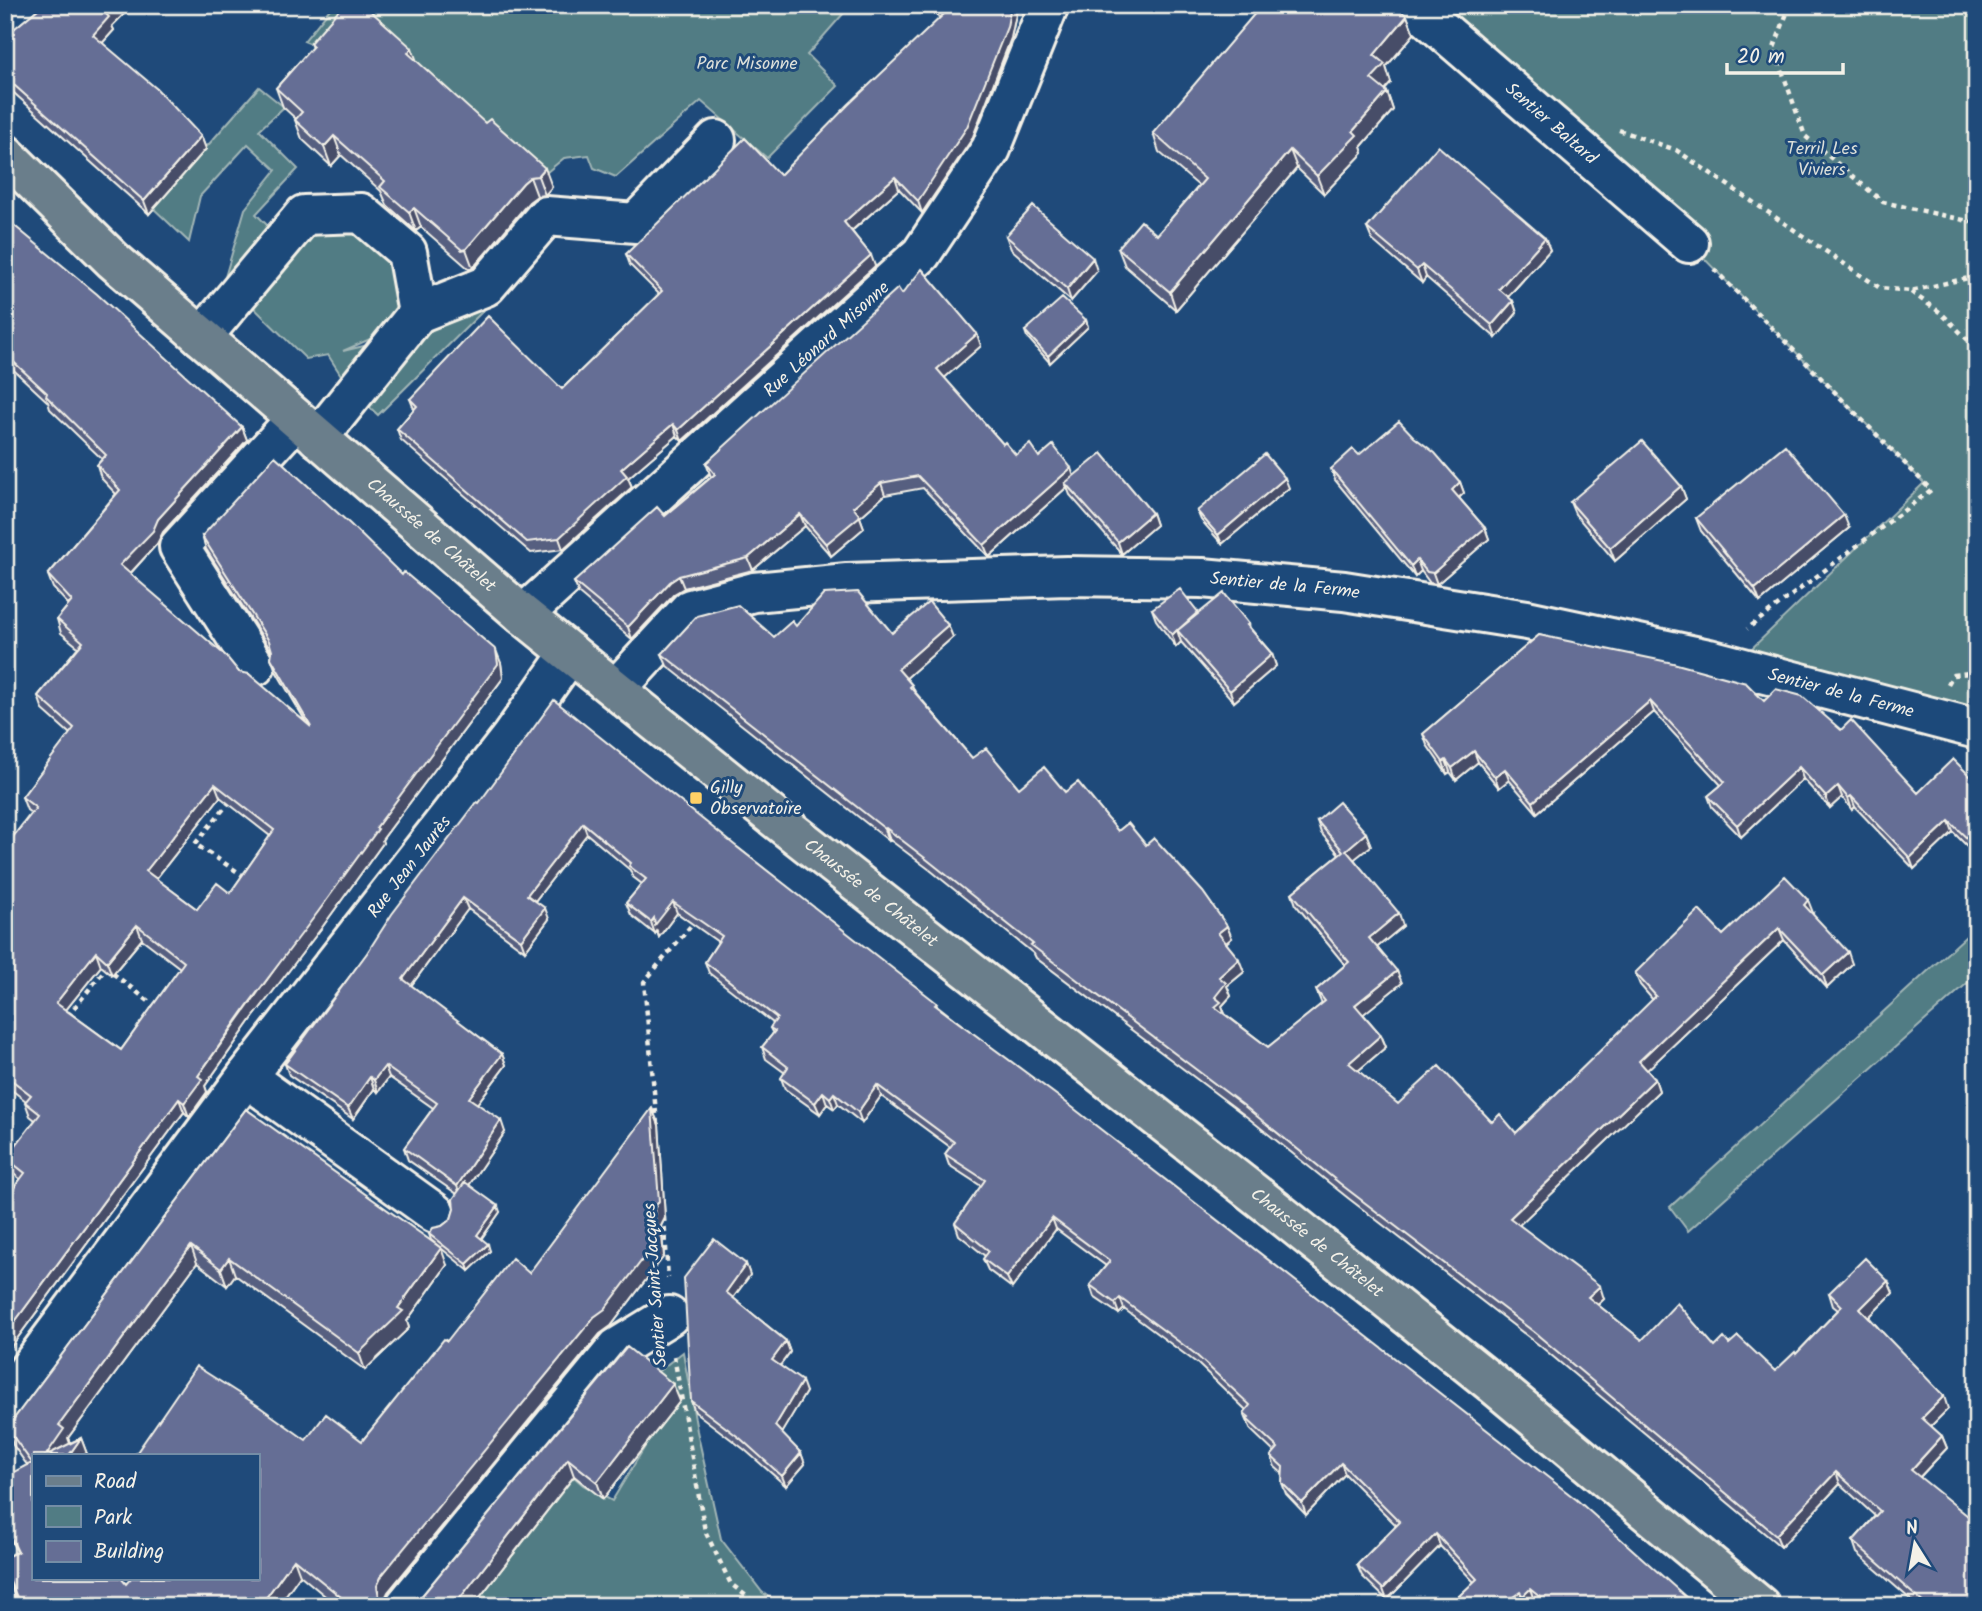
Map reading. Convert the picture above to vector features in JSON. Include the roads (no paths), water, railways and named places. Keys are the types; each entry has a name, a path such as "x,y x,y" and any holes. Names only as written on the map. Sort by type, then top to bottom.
{"main road":[{"name":"Chaussée de Châtelet","path":"5,154 113,260 523,615 777,820 1278,1212 1482,1376 1760,1606"}],"street":[{"path":"5,25 29,5"},
{"name":"Rue Léonard Misonne","path":"523,615 921,254 991,149 1049,5"},
{"name":"Sentier Baltard","path":"1413,5 1689,243"},
{"path":"255,666 179,547 307,428 418,313 486,286 546,216 636,223 716,140"},
{"path":"202,337 304,215 361,213 398,244 407,252 418,313"},
{"name":"Sentier de la Ferme","path":"616,689 690,609 754,592 847,583 1053,576 1202,578 1344,590 1527,620 1709,659 1977,729"},
{"name":"Rue Jean Jaurès","path":"5,1401 246,1077 511,737 570,653"},
{"path":"246,1077 435,1213"},
{"path":"405,1606 617,1348 669,1316"}],"place":[{"name":"Gilly Observatoire","path":"696,798"}],"park label":[{"name":"Parc Misonne","path":"747,64"},
{"name":"Terril Les Viviers","path":"1822,159"}]}
